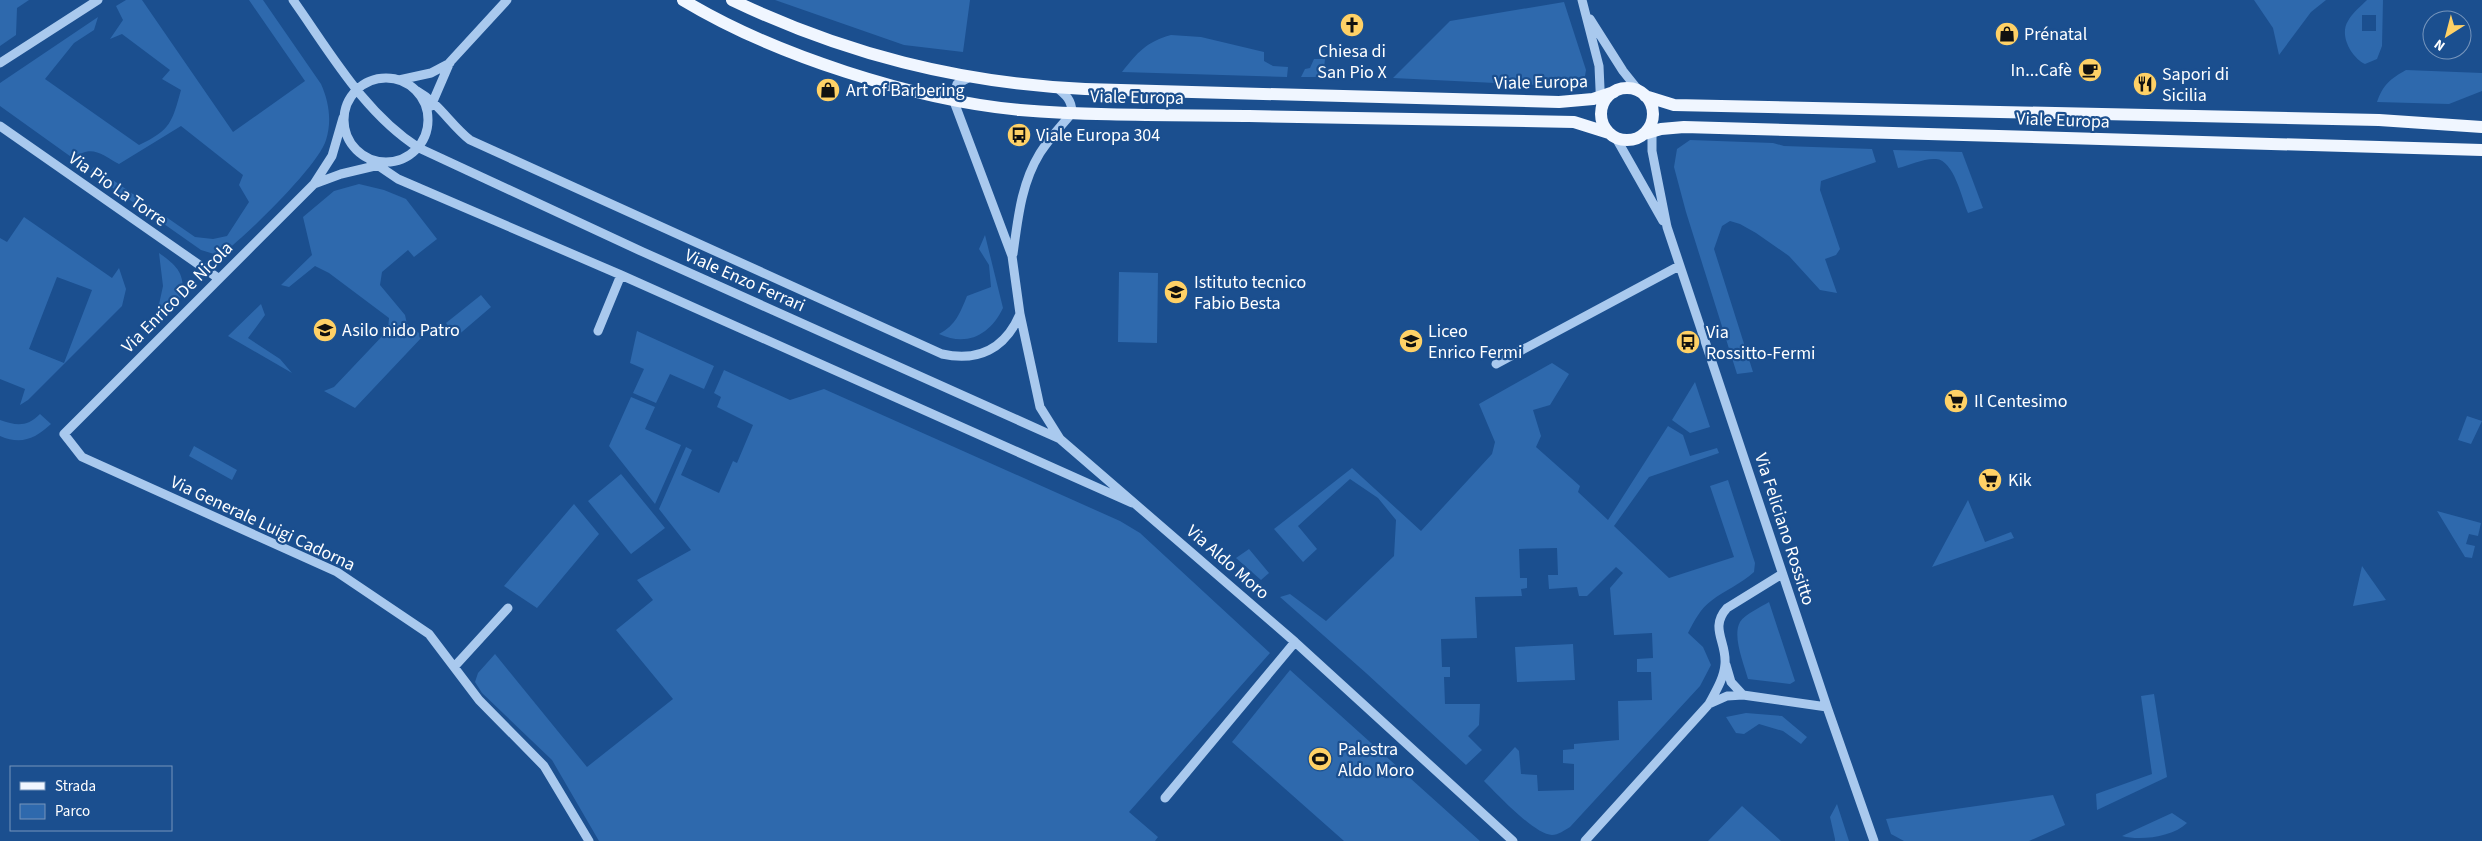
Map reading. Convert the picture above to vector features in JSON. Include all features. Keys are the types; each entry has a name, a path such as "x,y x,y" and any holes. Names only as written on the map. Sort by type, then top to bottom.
{"main road":[{"name":"Viale Europa","path":"683,0 727,25 807,57 905,88 952,99 1019,109 1072,113 1574,122 1613,135"},
{"name":"Viale Europa","path":"732,0 800,31 886,58 968,78 1056,88 1558,102 1600,97 1614,92"},
{"path":"1626,88 1642,94 1652,111 1649,128 1630,140 1613,135 1601,119 1601,111 1607,97 1614,92 1626,88"},
{"name":"Viale Europa","path":"1642,94 1674,105 2379,120 2482,127"},
{"name":"Viale Europa","path":"1649,128 1684,127 2482,150"}],"street":[{"path":"0,63 98,0"},
{"name":"Viale Enzo Ferrari","path":"293,0 374,112 399,135 418,148 643,252 1060,439"},
{"path":"314,184 332,156 347,102 357,89 377,79 398,80 431,73 450,62 508,0"},
{"path":"1582,0 1598,66 1601,111"},
{"path":"1586,12 1623,71 1642,94"},
{"path":"314,184 373,163 386,163 404,158 418,148 426,134 432,100 450,62"},
{"path":"968,78 957,84 952,99 1012,256"},
{"path":"398,80 432,100 455,128 470,140 942,354 958,358 975,356 991,350 1015,326 1020,314"},
{"path":"1012,256 1020,200 1027,179 1041,151 1072,113 1072,105 1067,96 1056,88"},
{"path":"417,91 425,104 428,119"},
{"path":"343,118 344,131 358,153 398,179 622,274 1141,507"},
{"name":"Via Pio La Torre","path":"0,126 218,278"},
{"path":"1649,128 1667,227"},
{"path":"1613,135 1667,227"},
{"name":"Via Enrico De Nicola","path":"64,434 314,184"},
{"name":"Via Feliciano Rossitto","path":"1667,227 1782,574 1874,841"},
{"name":"Via Aldo Moro","path":"1012,256 1020,314 1040,407 1060,439 1295,642 1513,841"},
{"path":"1496,364 1679,266"},
{"path":"598,331 622,274"},
{"name":"Via Generale Luigi Cadorna","path":"64,434 82,458 337,572 429,634 479,700 544,766 589,841"},
{"path":"1743,695 1731,682 1718,627 1720,616 1728,608 1782,574"},
{"path":"455,666 508,608"},
{"path":"1165,798 1295,642"},
{"path":"1584,841 1709,704 1718,688 1726,662"},
{"path":"1709,704 1727,696 1743,695 1827,707"}],"green space":[{"path":"0,0 29,0 17,8 16,35 0,46"},
{"path":"126,0 142,0 233,132 305,81 249,0 263,0 324,91 329,112 329,126 321,151 280,200 248,232 223,253 214,254 201,250 90,172 94,167 195,237 213,239 227,236 249,202 239,185 243,175 181,126 119,164 102,154 91,151 80,154 74,159 0,106 0,83 98,17 94,30 74,43 45,79 139,145 158,135 169,124 181,90 162,79 170,70 122,34 110,39 123,20 116,6"},
{"path":"775,0 970,0 963,52 904,45"},
{"path":"2254,0 2326,0 2311,12 2279,55 2273,28"},
{"path":"2367,0 2383,0 2382,46 2377,59 2365,64 2351,51 2345,33 2354,12","holes":["2362,15 2376,15 2376,31 2362,31"]},
{"path":"1564,2 1586,70 1585,76 1578,83 1554,85 1554,78 1538,79 1538,85 1393,78 1450,21"},
{"path":"1171,35 1201,37 1264,52 1264,61 1273,66 1288,67 1287,77 1122,72 1143,49 1155,41"},
{"path":"1314,59 1325,59 1323,77 1301,77 1305,69 1310,68"},
{"path":"2406,70 2482,73 2482,91 2449,104 2377,102 2388,83"},
{"path":"1690,140 1872,149 1876,162 1821,181 1820,190 1840,249 1836,255 1825,259 1837,293 1820,290 1789,256 1756,233 1730,221 1722,226 1714,249 1753,372 1737,374 1686,212 1674,167 1677,149"},
{"path":"1893,150 1962,152 1983,208 1968,213 1952,173 1942,161 1936,159 1927,160 1898,168"},
{"path":"359,184 384,190 406,199 437,239 414,257 408,250 382,272 380,285 405,315 407,324 423,336 355,408 324,391 334,387 388,330 389,318 329,273 315,266 289,287 281,285 312,255 303,217 334,191"},
{"path":"24,217 112,278 119,268 126,289 122,306 28,400 20,405 25,389 0,379 0,238 7,242","holes":["57,277 92,290 64,363 29,349"]},
{"path":"985,235 1003,308 991,325 977,336 959,339 939,334 953,323 960,313 967,296 991,287 989,265 979,249"},
{"path":"159,253 175,266 181,275 183,295 155,323 163,286"},
{"path":"1119,272 1158,273 1157,343 1118,342"},
{"path":"481,295 491,307 456,337 446,323"},
{"path":"261,304 265,315 248,338 280,359 292,373 228,336"},
{"path":"637,331 714,366 704,389 670,374 656,403 633,393 644,369 630,363"},
{"path":"1552,363 1569,374 1550,405 1533,410 1541,436 1536,447 1580,486 1578,492 1608,520 1668,426 1683,435 1690,456 1717,448 1719,453 1649,477 1614,526 1669,578 1734,557 1710,486 1728,480 1755,563 1754,572 1704,607 1688,633 1703,647 1711,665 1700,686 1570,827 1552,835 1545,833 1526,821 1484,781 1515,747 1519,751 1521,774 1537,775 1538,791 1574,790 1574,764 1563,763 1563,750 1574,749 1574,744 1619,740 1618,701 1652,700 1651,672 1637,672 1637,659 1653,658 1652,633 1614,635 1610,588 1623,573 1616,567 1587,596 1579,596 1577,587 1549,589 1548,575 1558,575 1557,548 1519,549 1520,578 1527,578 1527,588 1521,589 1522,596 1475,597 1477,638 1441,639 1442,667 1450,667 1450,677 1444,677 1445,704 1480,704 1479,725 1468,736 1482,750 1466,765 1280,597 1290,594 1326,621 1394,556 1396,520 1378,498 1350,479 1298,526 1317,549 1303,562 1274,529 1352,468 1421,531 1492,454 1495,442 1479,404"},
{"path":"724,370 790,400 824,389 1120,521 1140,533 1270,653 1129,812 1158,837 1155,841 599,841 552,760 482,693 475,682 478,673 495,654 587,767 673,699 616,630 653,600 637,580 691,550 659,509 686,447 692,450 681,475 719,493 733,461 737,463 753,425 717,407 721,397 714,393"},
{"path":"1695,382 1710,427 1690,433 1672,420"},
{"path":"631,397 655,407 645,429 681,445 655,504 609,446"},
{"path":"40,414 51,424 33,437 15,440 0,436 0,420 22,424 31,421"},
{"path":"2467,416 2482,421 2471,444 2458,440"},
{"path":"194,446 237,470 232,480 189,456"},
{"path":"621,474 665,528 631,554 588,501"},
{"path":"1968,500 1985,542 2011,532 2014,538 1932,567"},
{"path":"574,504 599,534 537,608 504,586"},
{"path":"2437,511 2481,523 2478,536 2469,534 2466,544 2475,546 2472,558 2465,557"},
{"path":"1249,549 1269,573 1261,580 1236,558"},
{"path":"2362,566 2386,600 2353,606"},
{"path":"1769,602 1795,681 1790,684 1748,679 1740,650 1737,635 1740,622 1749,613"},
{"path":"1573,644 1575,680 1517,682 1515,647"},
{"name":"Palestra Aldo Moro","path":"1290,670 1480,841 1344,841 1232,742"},
{"path":"2154,694 2167,777 2097,810 2096,794 2152,774 2141,696"},
{"path":"1746,713 1782,716 1807,737 1801,744 1783,731 1759,724 1744,734 1736,733 1726,717"},
{"path":"2053,795 2065,825 2029,841 1904,841 1891,834 1886,819"},
{"path":"1837,804 1849,841 1835,841 1830,817"},
{"path":"1742,806 1781,841 1708,841"},
{"path":"2172,813 2187,823 2173,832 2156,837 2138,838 2122,836"}],"place":[{"name":"Chiesa di San Pio X","path":"1352,25"},
{"name":"Prénatal","path":"2007,34"},
{"name":"In...Cafè","path":"2090,70"},
{"name":"Sapori di Sicilia","path":"2145,84"},
{"name":"Art of Barbering","path":"828,90"},
{"name":"Viale Europa 304","path":"1019,135"},
{"name":"Istituto tecnico Fabio Besta","path":"1176,292"},
{"name":"Asilo nido Patro","path":"325,330"},
{"name":"Liceo Enrico Fermi","path":"1411,341"},
{"name":"Via Rossitto-Fermi","path":"1688,342"},
{"name":"Il Centesimo","path":"1956,401"},
{"name":"Kik","path":"1990,480"},
{"name":"Palestra Aldo Moro","path":"1320,759"}]}
